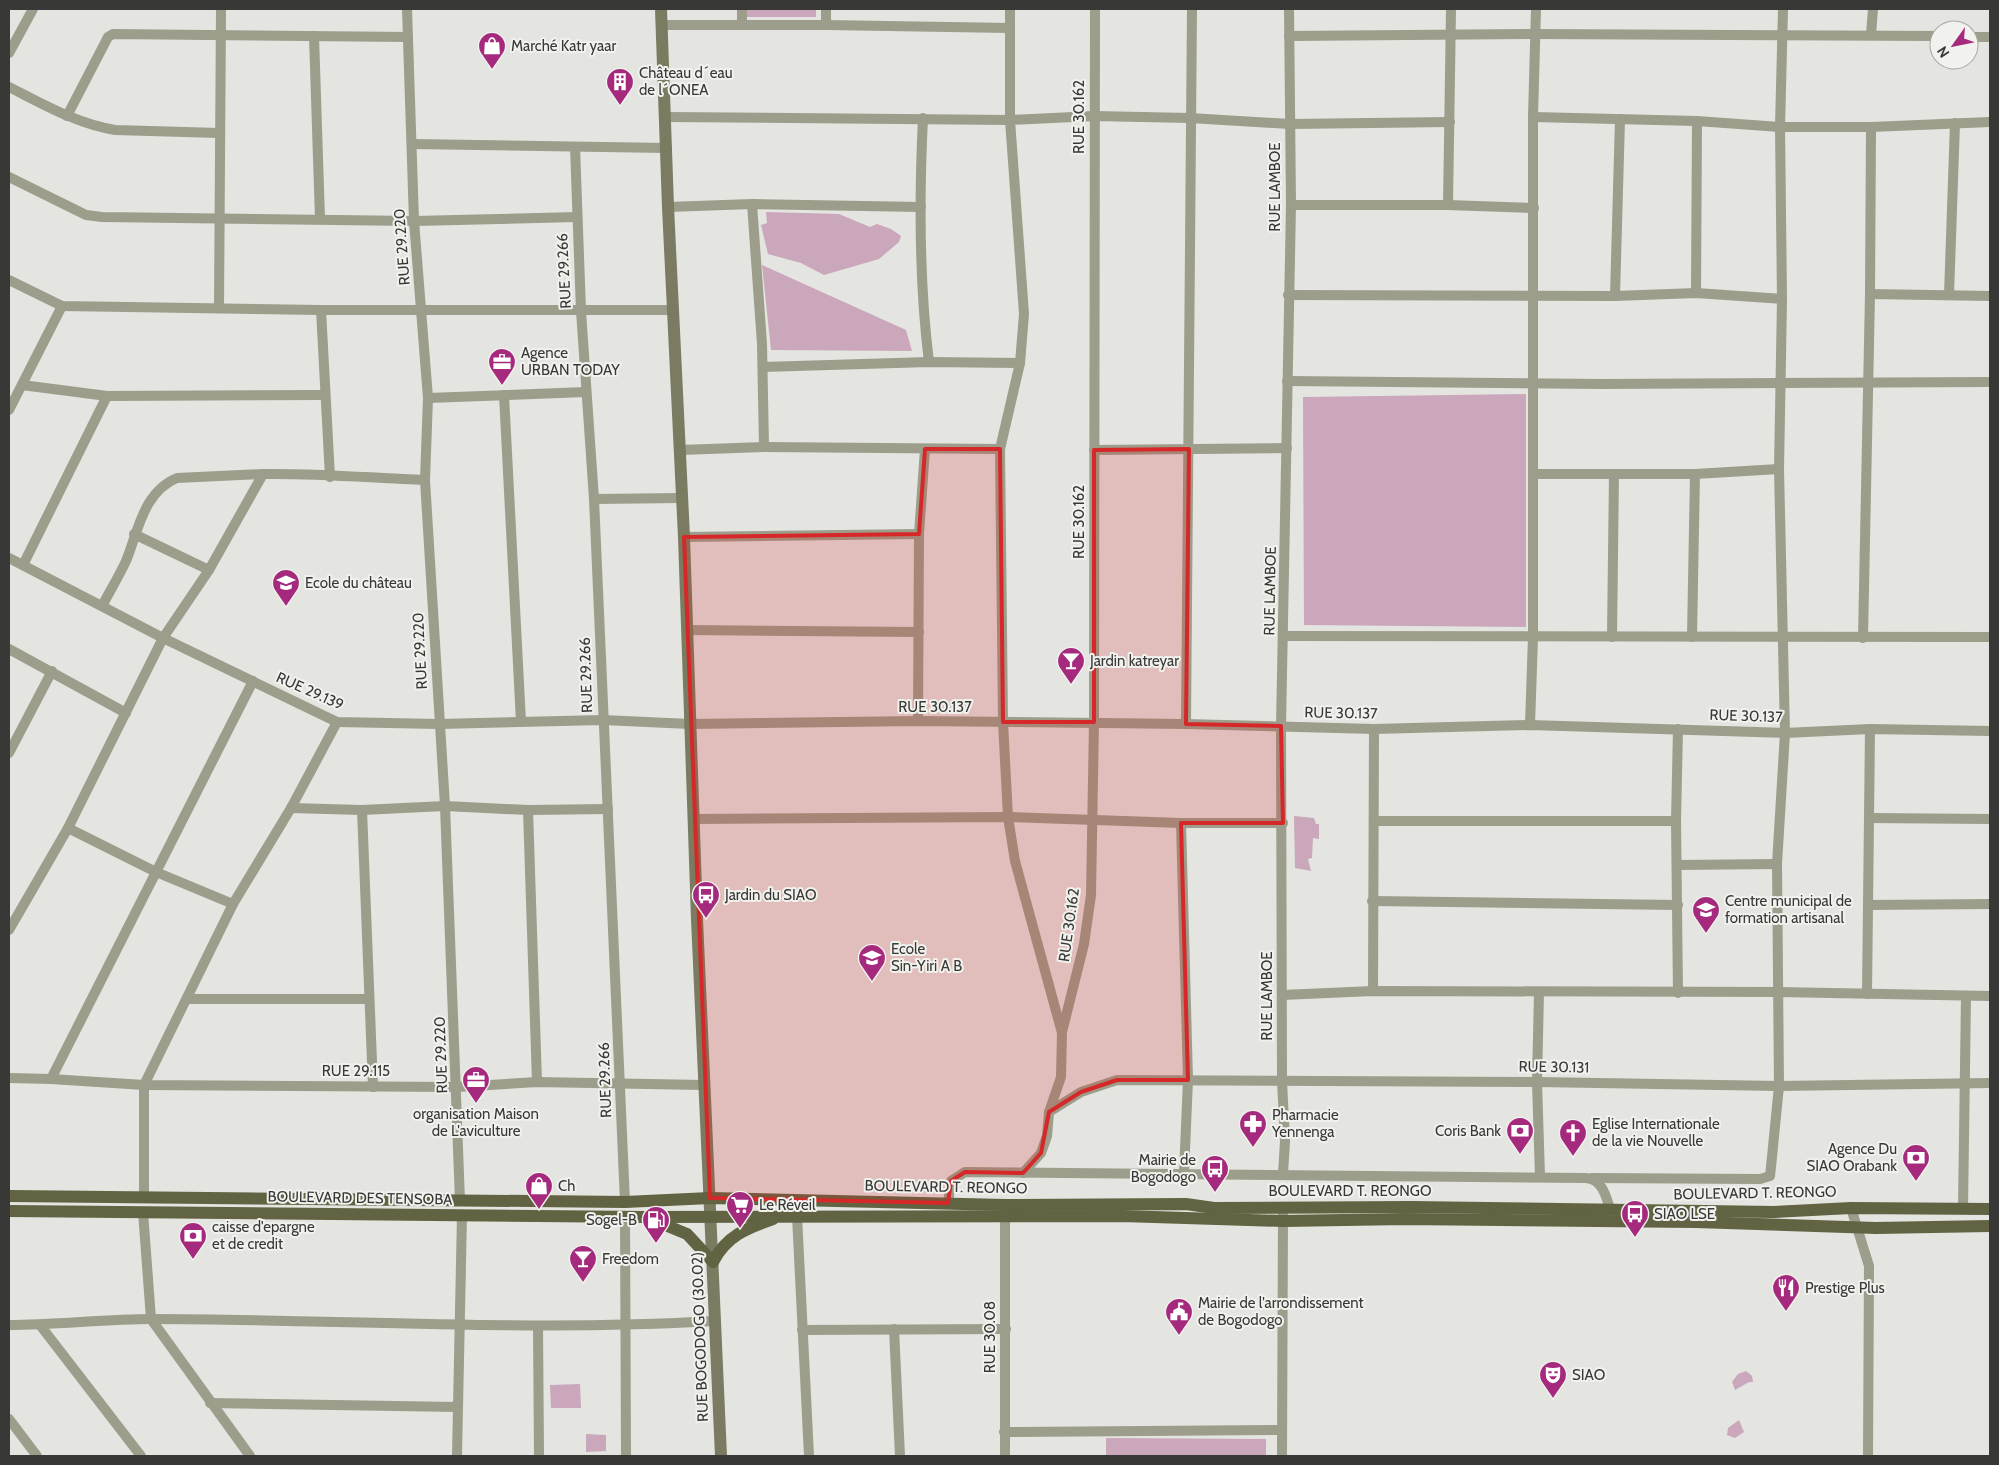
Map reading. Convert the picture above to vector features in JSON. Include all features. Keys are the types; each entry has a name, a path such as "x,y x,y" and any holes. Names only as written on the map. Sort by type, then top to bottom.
{"main road":[{"name":"BOULEVARD DES TENSOBA","path":"9,1196 625,1202 710,1198"},
{"name":"BOULEVARD T. REONGO","path":"710,1198 948,1203 1004,1211 1283,1221 1405,1219 1858,1227 1990,1226"},
{"name":"BOULEVARD T. REONGO","path":"711,1216 1004,1211 1124,1203 1186,1204 1214,1208 1774,1212 1851,1208 1990,1209"},
{"name":"BOULEVARD DES TENSOBA","path":"9,1211 711,1216"},
{"path":"646,1217 687,1234 713,1262 718,1252 734,1235 780,1216"}],"street":[{"path":"9,53 33,9"},
{"path":"219,308 221,9"},
{"name":"RUE 29.220","path":"408,9 414,221 428,398 425,480 445,806 460,1201"},
{"name":"RUE BOGODOGO (30.02)","path":"661,9 668,206 684,536 704,1085 721,1456"},
{"path":"742,9 742,25"},
{"path":"826,9 826,25"},
{"path":"1010,9 1010,120 1024,314 1020,362 1000,449 1003,722 1008,816 1015,861 1062,1033 1061,1077 1049,1112 1047,1136 1041,1153 1022,1173"},
{"name":"RUE 30.162","path":"1062,1033 1085,934 1091,895 1094,722 1095,9"},
{"path":"1186,724 1192,9"},
{"name":"RUE LAMBOE","path":"1283,1174 1285,1141 1282,1081 1283,824 1281,726 1291,205 1289,9"},
{"path":"1448,205 1451,9"},
{"path":"1530,725 1533,637 1533,118 1536,9"},
{"path":"948,1203 951,1182 965,1172 1760,1180 1770,1176 1778,1086 1777,864 1785,733 1779,469 1782,299 1780,127 1783,9"},
{"path":"1872,9 1872,35"},
{"path":"662,25 1010,28"},
{"path":"1289,36 1536,34 1929,36"},
{"path":"67,116 110,35 408,37"},
{"path":"314,36 320,219"},
{"path":"9,87 67,116 98,127 115,130 219,133"},
{"path":"666,116 1010,120 1094,116 1190,118 1290,124 1450,122"},
{"path":"923,118 921,208 924,332 929,362"},
{"path":"1533,118 1697,120 1780,127 1871,127 1990,122"},
{"path":"1615,296 1620,119"},
{"path":"1696,293 1697,120"},
{"path":"1948,295 1955,123"},
{"path":"1862,638 1869,381 1871,127"},
{"path":"413,144 667,148"},
{"name":"RUE 29.266","path":"575,147 581,311 594,499 625,1202"},
{"path":"9,177 86,215 219,219 414,221 577,217"},
{"path":"668,206 752,204 921,208"},
{"path":"752,204 763,367 764,447"},
{"path":"1291,205 1448,205 1534,208"},
{"path":"9,280 62,306 321,310 673,310"},
{"path":"1288,294 1615,296 1696,293 1782,299"},
{"path":"1870,294 1990,296"},
{"path":"9,410 62,306"},
{"path":"321,310 330,477"},
{"path":"763,367 929,362 1020,362"},
{"path":"1287,381 1601,384 1780,384 1869,381 1990,382"},
{"path":"22,385 107,396 325,396"},
{"path":"428,398 586,392"},
{"path":"504,395 521,722"},
{"path":"23,565 107,396"},
{"path":"680,450 764,447 1000,449"},
{"path":"1094,450 1287,448"},
{"path":"918,721 919,534 925,449"},
{"path":"1533,474 1695,474 1779,469"},
{"path":"102,606 126,560 134,534 149,503 169,481 177,478 310,473 330,477 425,480"},
{"path":"9,930 68,828 163,638 209,570 263,474"},
{"path":"1612,637 1614,474"},
{"path":"1692,637 1695,474"},
{"path":"594,499 681,498"},
{"path":"134,534 209,570"},
{"path":"684,536 919,534"},
{"name":"RUE 29.139","path":"9,558 163,638 337,722 439,724 603,720 690,724"},
{"path":"687,630 919,632"},
{"path":"1284,636 1990,637"},
{"path":"9,649 126,713"},
{"path":"9,753 52,671"},
{"path":"51,1078 253,681"},
{"name":"RUE 30.137","path":"690,724 918,721 1094,722 1374,729 1530,725 1785,733 1870,729 1990,731"},
{"path":"144,1197 144,1085 233,904 291,808 337,722"},
{"path":"1373,991 1374,729"},
{"path":"1678,729 1676,820 1678,992"},
{"path":"1867,994 1870,729"},
{"path":"291,808 362,810 445,806 528,810 608,810"},
{"path":"362,810 368,999 373,1087"},
{"path":"528,810 538,1082"},
{"path":"693,819 1008,816 1182,823 1283,824"},
{"path":"1869,818 1990,819"},
{"path":"1375,821 1676,820"},
{"path":"1182,823 1188,1080 1184,1173"},
{"path":"68,828 156,872 233,904"},
{"path":"1677,865 1777,864"},
{"path":"1372,901 1678,905"},
{"path":"1868,905 1990,904"},
{"path":"1282,995 1373,991 1778,992 1990,996"},
{"path":"1539,992 1537,1082 1540,1177"},
{"path":"1963,1209 1966,996"},
{"path":"187,999 368,999"},
{"name":"RUE 29.115","path":"9,1078 51,1078 144,1085 457,1087 538,1082 704,1085"},
{"name":"RUE 30.131","path":"1049,1112 1081,1092 1117,1080 1537,1082 1778,1086 1990,1083"},
{"path":"1592,1178 1606,1194 1610,1210"},
{"path":"1282,1456 1283,1207"},
{"path":"1851,1208 1869,1266 1868,1456"},
{"name":"RUE 30.08","path":"1004,1211 1006,1329 1005,1456"},
{"path":"143,1212 151,1319 210,1404 250,1456"},
{"path":"457,1456 462,1215"},
{"path":"625,1216 626,1456"},
{"path":"797,1216 809,1456"},
{"path":"9,1325 151,1319 538,1327 624,1326 714,1321"},
{"path":"40,1325 141,1456"},
{"path":"538,1327 539,1456"},
{"path":"894,1329 900,1456"},
{"path":"802,1330 1006,1329"},
{"path":"210,1404 458,1407"},
{"path":"9,1419 37,1456"},
{"path":"1004,1432 1282,1430"}],"highlighted area":[{"path":"925,449 1000,449 1003,722 1094,722 1094,450 1189,449 1186,724 1281,726 1283,823 1181,823 1188,1080 1117,1080 1081,1092 1049,1112 1041,1153 1023,1173 965,1172 951,1181 948,1203 710,1198 684,537 919,534"}],"shaded area":[{"path":"744,9 816,9 816,17 744,17"},
{"path":"766,212 839,214 870,227 877,224 891,229 901,236 899,242 879,259 824,275 801,263 768,254 761,225 767,223"},
{"path":"762,265 906,330 912,351 771,350"},
{"path":"1526,394 1526,627 1304,625 1303,397"},
{"path":"1294,816 1314,818 1316,824 1319,824 1319,839 1313,838 1312,858 1308,859 1311,871 1295,868"},
{"path":"1746,1371 1752,1376 1753,1382 1749,1382 1735,1390 1732,1382 1738,1374"},
{"path":"580,1384 581,1408 551,1408 550,1385"},
{"path":"1739,1420 1744,1432 1735,1438 1727,1435 1728,1428"},
{"path":"586,1434 606,1435 606,1451 586,1452"},
{"path":"1106,1438 1266,1439 1266,1456 1106,1456"}],"place":[{"name":"Marché Katr yaar","path":"492,70"},
{"name":"Château d´eau de l´ONEA","path":"620,106"},
{"name":"Agence URBAN TODAY","path":"502,386"},
{"name":"Ecole du château","path":"286,607"},
{"name":"Jardin katreyar","path":"1071,685"},
{"name":"Jardin du SIAO","path":"706,919"},
{"name":"Centre municipal de formation artisanal","path":"1706,934"},
{"name":"Ecole Sin-Yiri A B","path":"872,982"},
{"name":"organisation Maison de L'aviculture","path":"476,1104"},
{"name":"Pharmacie Yennenga","path":"1253,1148"},
{"name":"Coris Bank","path":"1520,1155"},
{"name":"Eglise Internationale de la vie Nouvelle","path":"1573,1157"},
{"name":"Agence Du SIAO Orabank","path":"1916,1182"},
{"name":"Mairie de Bogodogo","path":"1215,1193"},
{"name":"Ch","path":"539,1210"},
{"name":"Le Réveil","path":"740,1229"},
{"name":"SIAO LSE","path":"1635,1238"},
{"name":"Sogel-B","path":"656,1244"},
{"name":"caisse d'epargne et de credit","path":"193,1260"},
{"name":"Freedom","path":"583,1283"},
{"name":"Prestige Plus","path":"1786,1312"},
{"name":"Mairie de l'arrondissement de Bogodogo","path":"1179,1336"},
{"name":"SIAO","path":"1553,1399"}]}
